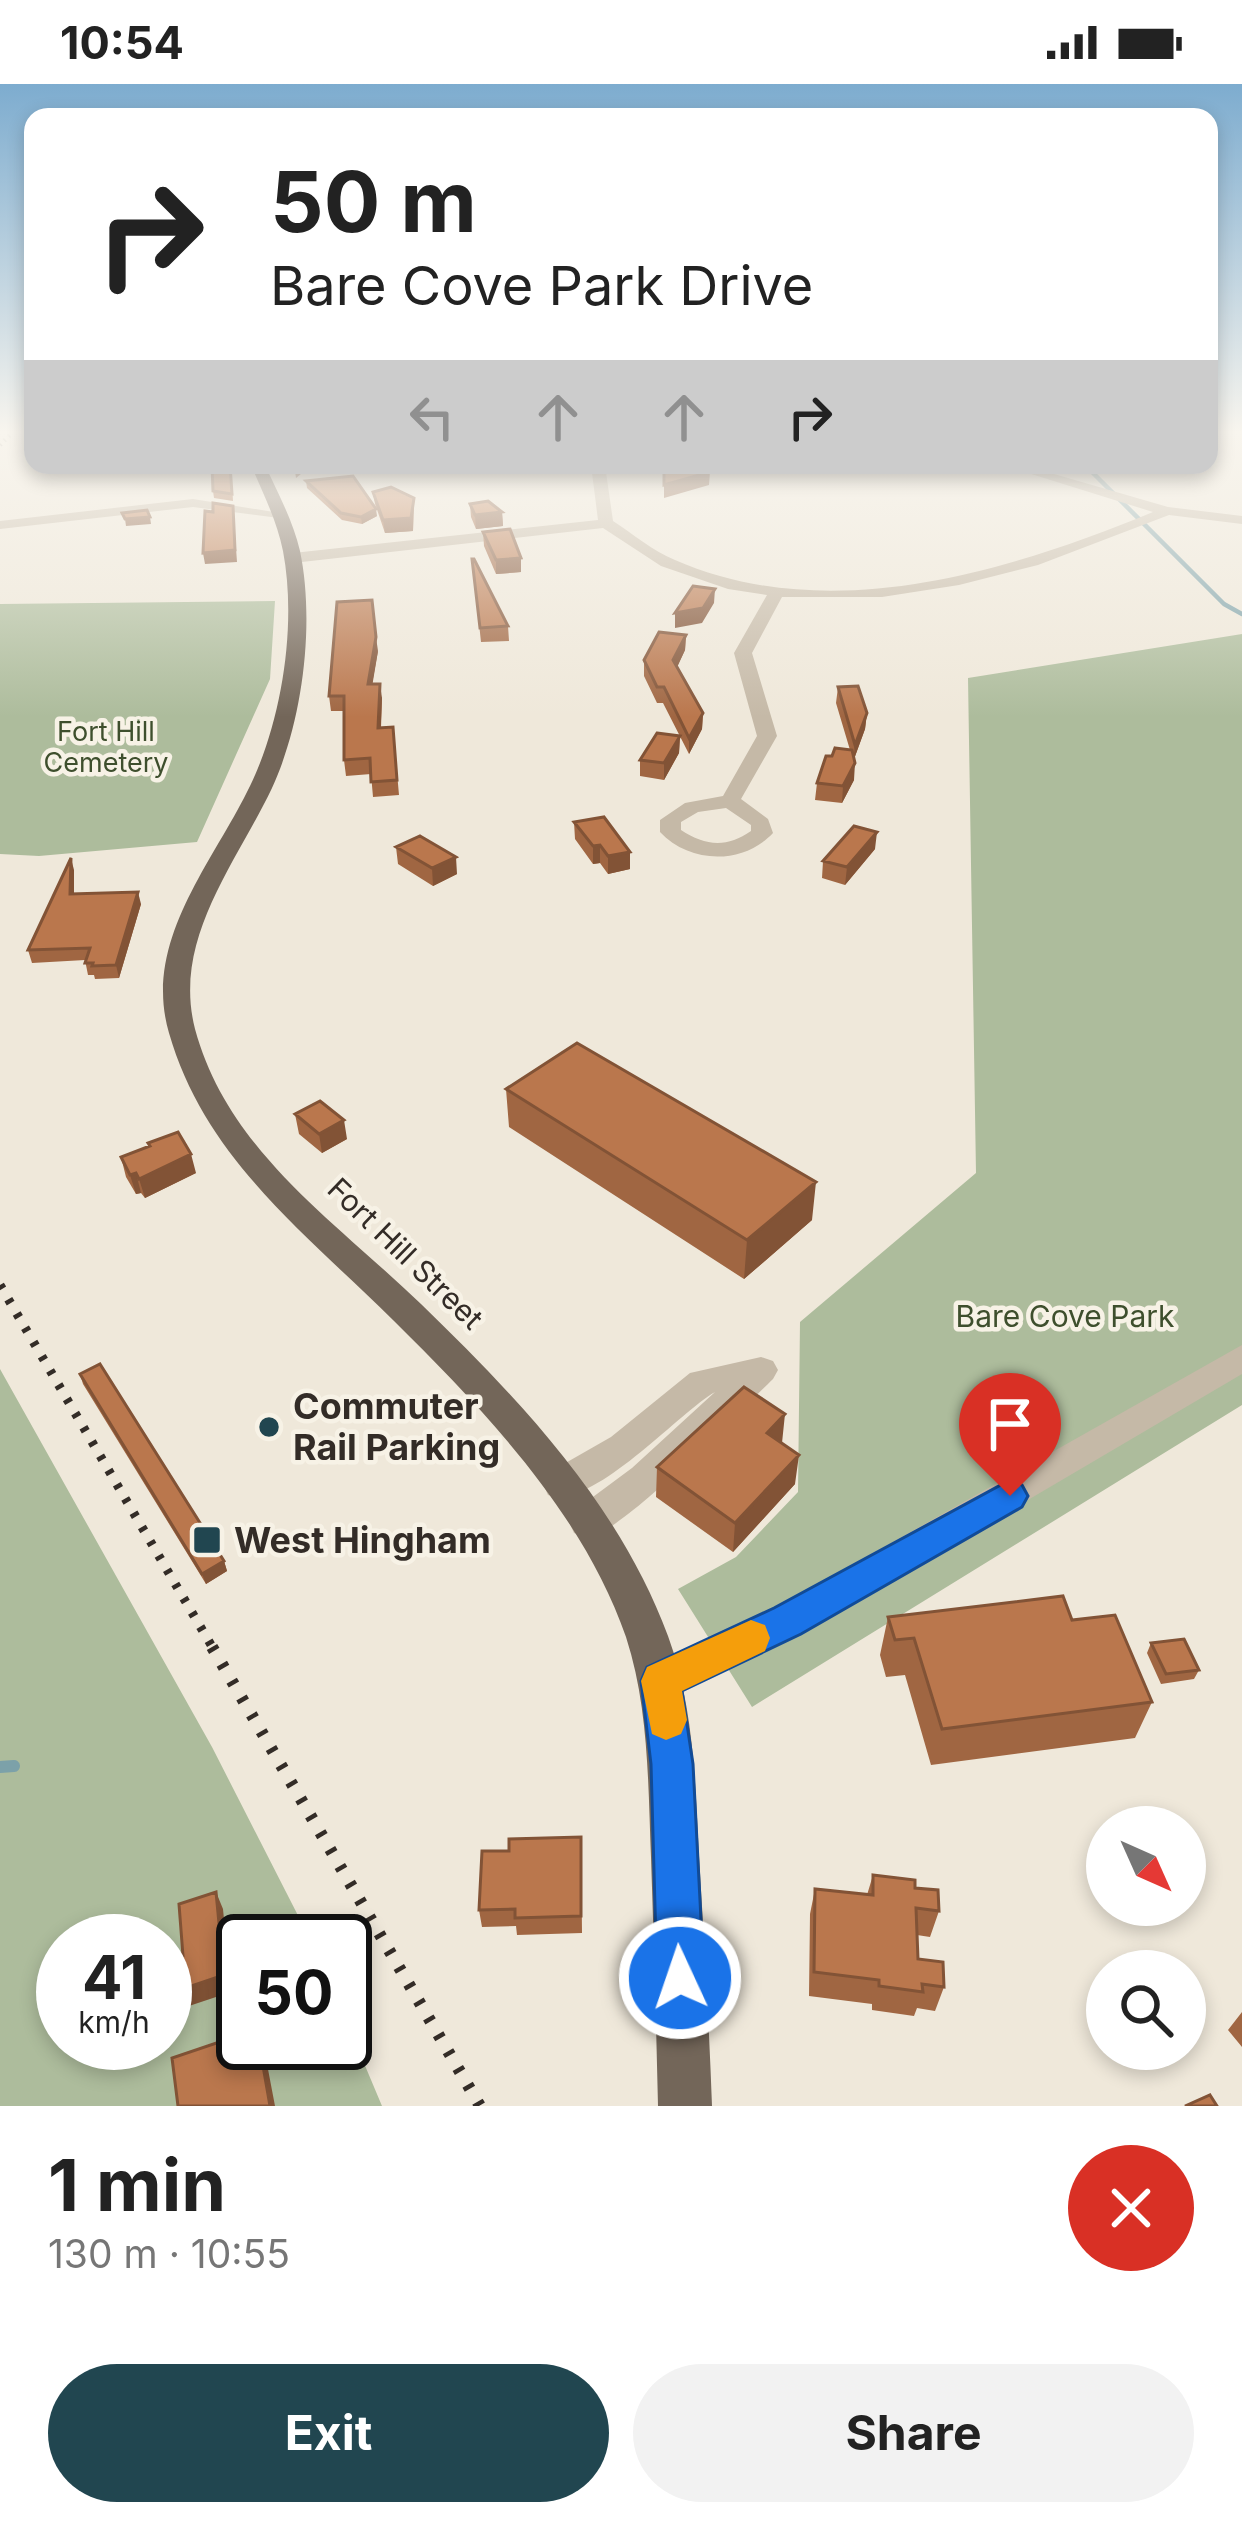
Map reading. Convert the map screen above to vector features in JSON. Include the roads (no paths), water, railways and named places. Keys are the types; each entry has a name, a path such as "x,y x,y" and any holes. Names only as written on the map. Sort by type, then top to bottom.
{"main road":[{"name":"Fort Hill Street","path":"283,528 293,558 292,640 274,754 209,879 183,947 179,1021 199,1086 228,1136 279,1196 403,1309 495,1406 587,1522 646,1632 661,1681 672,1764 685,2106"}],"street":[{"path":"293,558 558,528"},
{"path":"615,528 677,567 707,579 776,592 851,594 939,586 1127,528"},
{"path":"730,801 767,736 743,653 776,592"},
{"path":"661,1681 788,1621 1242,1358"},
{"path":"560,1484 623,1447 702,1382 761,1370 645,1479 587,1522"}],"waterway":[{"path":"1148,528 1224,604 1242,614"},
{"path":"0,1767 14,1766"}],"railway":[{"path":"0,1285 214,1650"},
{"path":"212,1647 480,2106"}],"place":[{"name":"Commuter Rail Parking","path":"269,1427"},
{"name":"West Hingham","path":"207,1540"}],"park label":[{"name":"Fort Hill Cemetery","path":"106,748"},
{"name":"Bare Cove Park","path":"1065,1317"}]}
